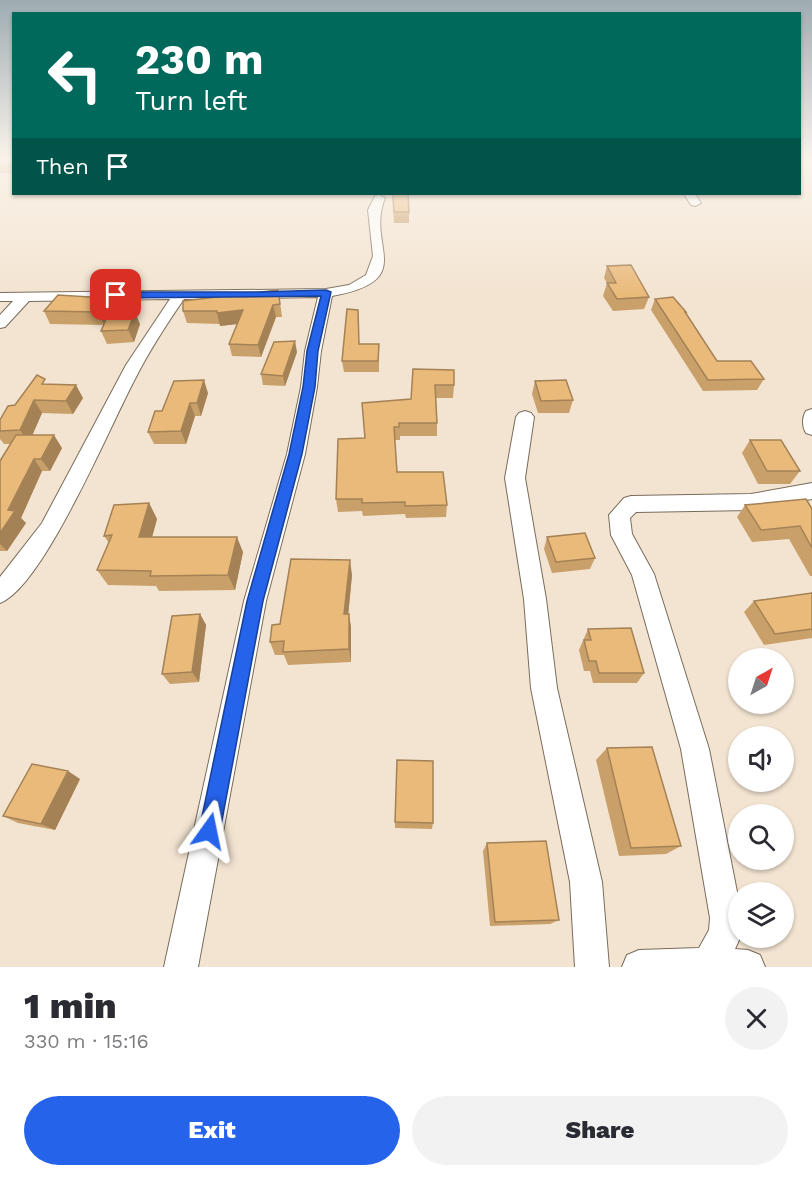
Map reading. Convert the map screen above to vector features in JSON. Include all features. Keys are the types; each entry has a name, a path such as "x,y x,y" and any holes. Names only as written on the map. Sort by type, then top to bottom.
{"street":[{"path":"0,297 179,296 326,292 352,288 372,276 379,256 374,210 376,205"},
{"path":"181,967 255,601 296,454 309,387 313,351 326,292"},
{"path":"0,593 21,572 75,486 136,361 179,296"},
{"path":"0,324 25,297"},
{"path":"812,415 812,429"},
{"path":"525,417 515,478 535,599 544,688 586,882 592,967"},
{"path":"708,966 724,934 726,918 695,749 643,574 622,535 619,515 631,504 751,502 812,491"},
{"path":"639,967 748,967"}],"building":[{"path":"394,205 409,205 409,212 394,212"},
{"path":"631,265 649,297 617,299 607,283 616,283 607,266"},
{"path":"278,290 280,304 273,305 258,345 229,344 243,310 217,313 217,311 183,311 183,301"},
{"path":"92,294 112,295 98,312 44,311 58,295 90,297"},
{"path":"673,297 686,312 717,361 751,361 764,379 708,380 655,299"},
{"path":"347,309 358,310 359,344 379,344 378,361 342,361"},
{"path":"135,312 128,330 101,331 109,313"},
{"path":"295,341 283,376 261,374 274,342"},
{"path":"413,369 454,370 454,385 435,385 437,423 399,423 399,427 394,427 397,472 443,472 447,505 405,506 405,502 362,503 362,499 336,499 338,439 365,438 362,403 411,399"},
{"path":"37,375 45,379 42,384 76,385 66,401 34,400 20,430 0,431 0,420 8,406 15,405"},
{"path":"204,380 197,403 190,403 181,431 148,432 155,411 162,411 174,381"},
{"path":"566,380 573,400 541,401 535,381"},
{"path":"16,435 54,435 41,459 34,459 8,510 15,511 0,533 0,461"},
{"path":"750,440 781,440 800,471 767,471"},
{"path":"806,499 812,509 812,548 800,526 761,530 745,505"},
{"path":"149,503 139,537 237,537 228,575 150,576 151,571 97,570 112,535 104,536 114,505"},
{"path":"585,533 595,558 556,562 547,537"},
{"path":"291,559 350,560 344,614 349,614 349,649 283,652 284,641 270,642 272,625 280,624"},
{"path":"812,593 812,629 775,634 754,601"},
{"path":"200,614 192,672 162,674 172,616"},
{"path":"631,628 644,673 599,673 596,661 589,661 584,640 591,640 588,629"},
{"path":"652,747 681,846 631,848 607,748"},
{"path":"397,760 433,761 433,823 395,822"},
{"path":"32,764 68,771 41,824 3,816"},
{"path":"546,841 559,920 495,922 487,843"}],"route":[{"path":"116,295 280,295 326,292 313,351 309,387 296,454 255,601 209,831"}]}
